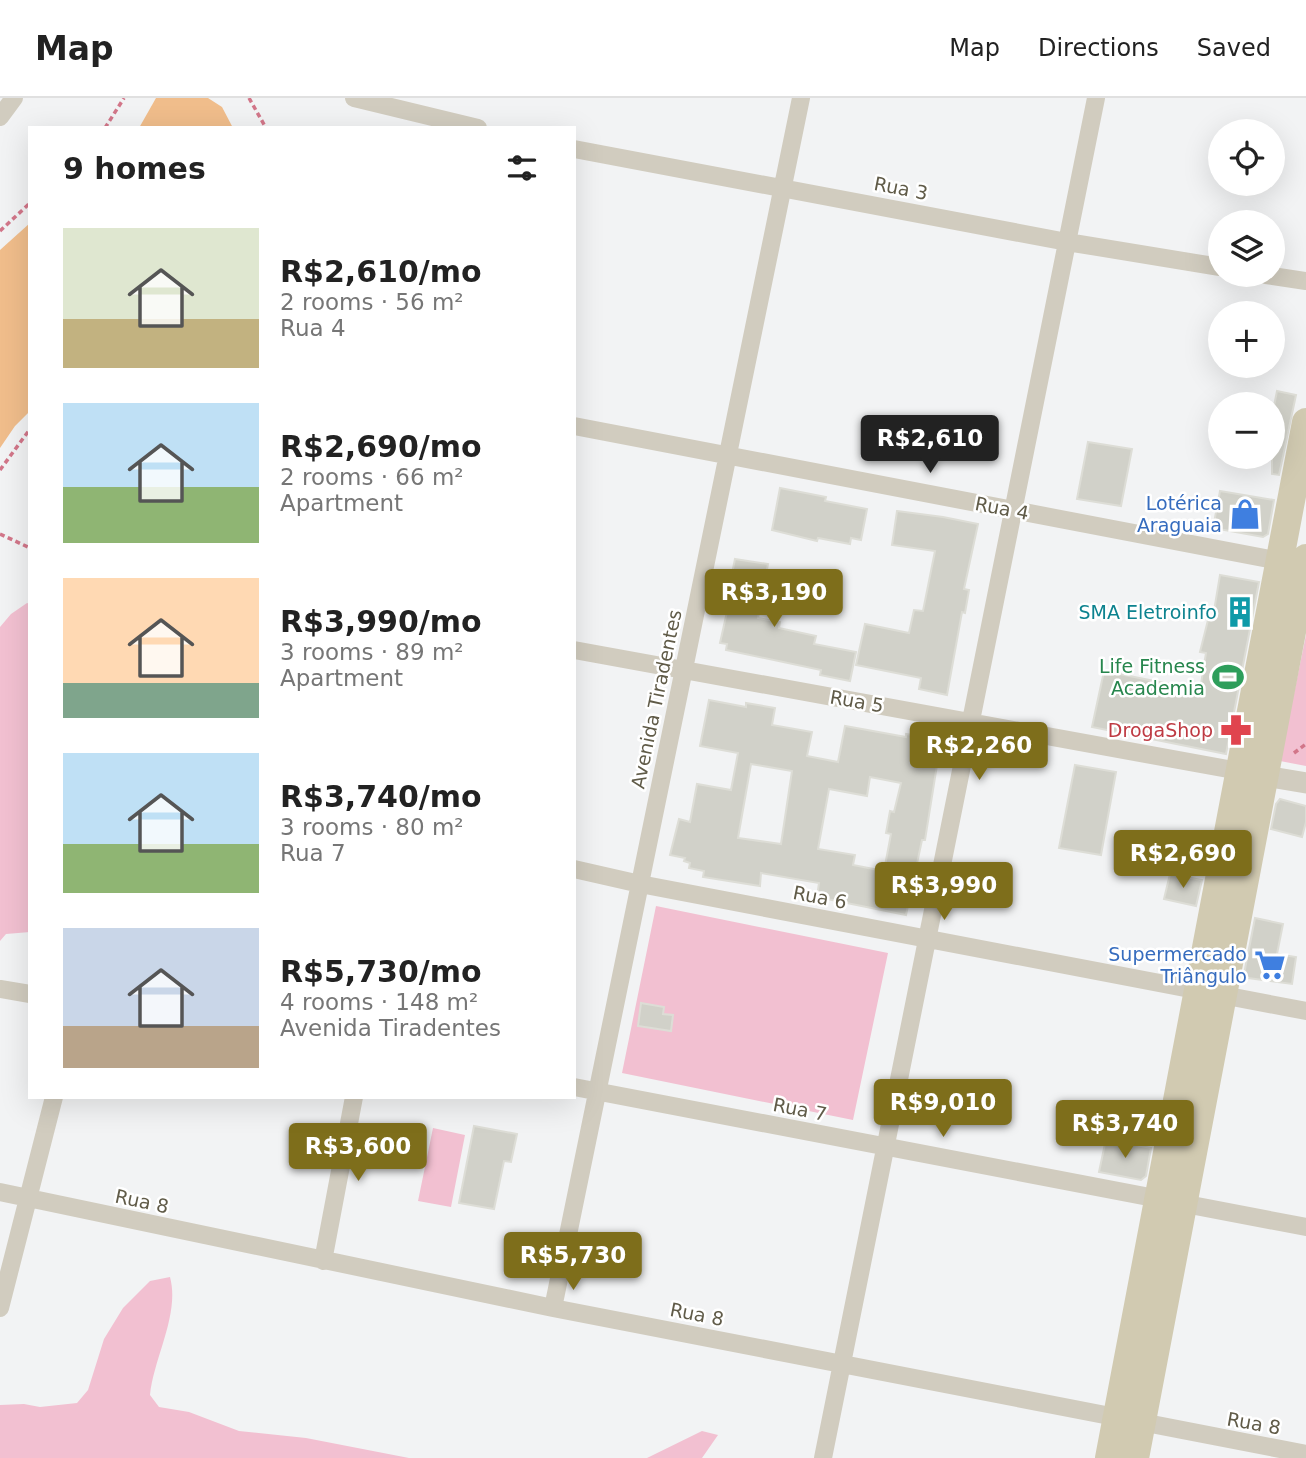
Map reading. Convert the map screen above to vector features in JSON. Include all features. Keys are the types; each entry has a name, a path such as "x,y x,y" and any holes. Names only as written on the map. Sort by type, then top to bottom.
{"main road":[{"path":"1109,1458 1129,1421 1252,774 1299,563 1306,422"},
{"path":"1129,1421 1135,1458"}],"street":[{"path":"0,117 14,98"},
{"path":"354,98 470,126"},
{"name":"Avenida Tiradentes","path":"553,1308 801,98"},
{"path":"823,1458 1096,98"},
{"name":"Rua 3","path":"576,149 783,186 1067,242 1208,265"},
{"path":"1285,278 1306,281"},
{"name":"Rua 4","path":"576,426 1299,563"},
{"name":"Rua 5","path":"576,650 1306,783"},
{"name":"Rua 6","path":"576,869 1306,1011"},
{"path":"0,989 28,994"},
{"name":"Rua 7","path":"576,1087 1306,1227"},
{"path":"1,1305 54,1099"},
{"path":"323,1261 354,1099"},
{"name":"Rua 8","path":"0,1192 553,1308 1306,1454"}],"path":[{"path":"106,126 124,98"},
{"path":"250,98 265,126"},
{"path":"0,231 28,205"},
{"path":"0,470 28,432"},
{"path":"0,534 28,547"}],"shaded area":[{"path":"156,98 208,98 222,107 232,126 140,126"},
{"path":"28,225 28,413 0,448 0,250"},
{"path":"28,603 28,932 6,934 0,941 0,627 11,614"},
{"path":"1306,635 1306,766 1280,761"},
{"path":"656,906 888,953 853,1120 622,1073"},
{"path":"433,1128 465,1135 451,1207 418,1201"},
{"path":"170,1277 172,1306 150,1395 159,1407 189,1412 239,1431 306,1438 409,1458 0,1458 0,1405 24,1404 40,1407 77,1403 88,1390 104,1339 123,1308 150,1281"},
{"path":"702,1431 718,1435 702,1458 647,1458"}],"building":[{"path":"1285,393 1296,395 1285,447"},
{"path":"1088,442 1132,449 1121,506 1077,499"},
{"path":"1272,469 1280,469 1279,475 1272,474"},
{"path":"780,488 867,509 861,540 851,538 850,544 818,538 817,541 772,530"},
{"name":"Lotérica Araguaia","path":"1220,491 1274,500 1268,534 1263,537 1213,528"},
{"path":"897,511 978,524 964,589 969,590 965,613 962,612 947,695 919,689 921,678 856,665 865,624 909,633 914,610 923,611 935,551 892,545"},
{"path":"735,559 768,564 758,618 780,622 779,628 816,636 814,644 856,652 850,681 820,675 821,670 726,650 727,644 720,643 731,594 728,593"},
{"path":"1220,575 1259,582 1226,754 1092,727 1104,671 1200,690 1206,653 1200,652 1209,616 1213,617"},
{"path":"709,700 746,707 746,703 775,708 772,725 812,732 807,756 838,762 845,726 941,740 925,840 922,840 906,915 817,897 819,883 761,873 760,886 703,877 704,871 689,868 690,863 684,861 685,858 670,855 679,819 690,822 697,784 731,790 738,753 700,746","holes":["751,764 792,771 781,844 738,838","870,777 901,783 894,812 890,811 886,833 891,834 884,871 853,865 855,855 818,849 829,789 867,796"]},
{"path":"1075,765 1116,772 1101,855 1059,848"},
{"path":"1280,799 1306,806 1302,837 1271,829 1276,804"},
{"path":"1170,874 1202,880 1196,906 1164,899"},
{"name":"Supermercado Triângulo","path":"1255,918 1283,924 1277,954 1296,957 1292,984 1248,978 1244,974"},
{"path":"641,1003 664,1007 663,1014 673,1015 671,1031 638,1026"},
{"path":"474,1126 517,1134 511,1162 504,1161 494,1209 459,1203"},
{"path":"1106,1139 1151,1148 1146,1176 1141,1180 1099,1172"}],"place":[{"name":"Lotérica Araguaia","path":"1245,514"},
{"name":"SMA Eletroinfo","path":"1240,612"},
{"name":"Life Fitness Academia","path":"1228,677"},
{"name":"DrogaShop","path":"1236,730"},
{"name":"Supermercado Triângulo","path":"1270,965"}]}
